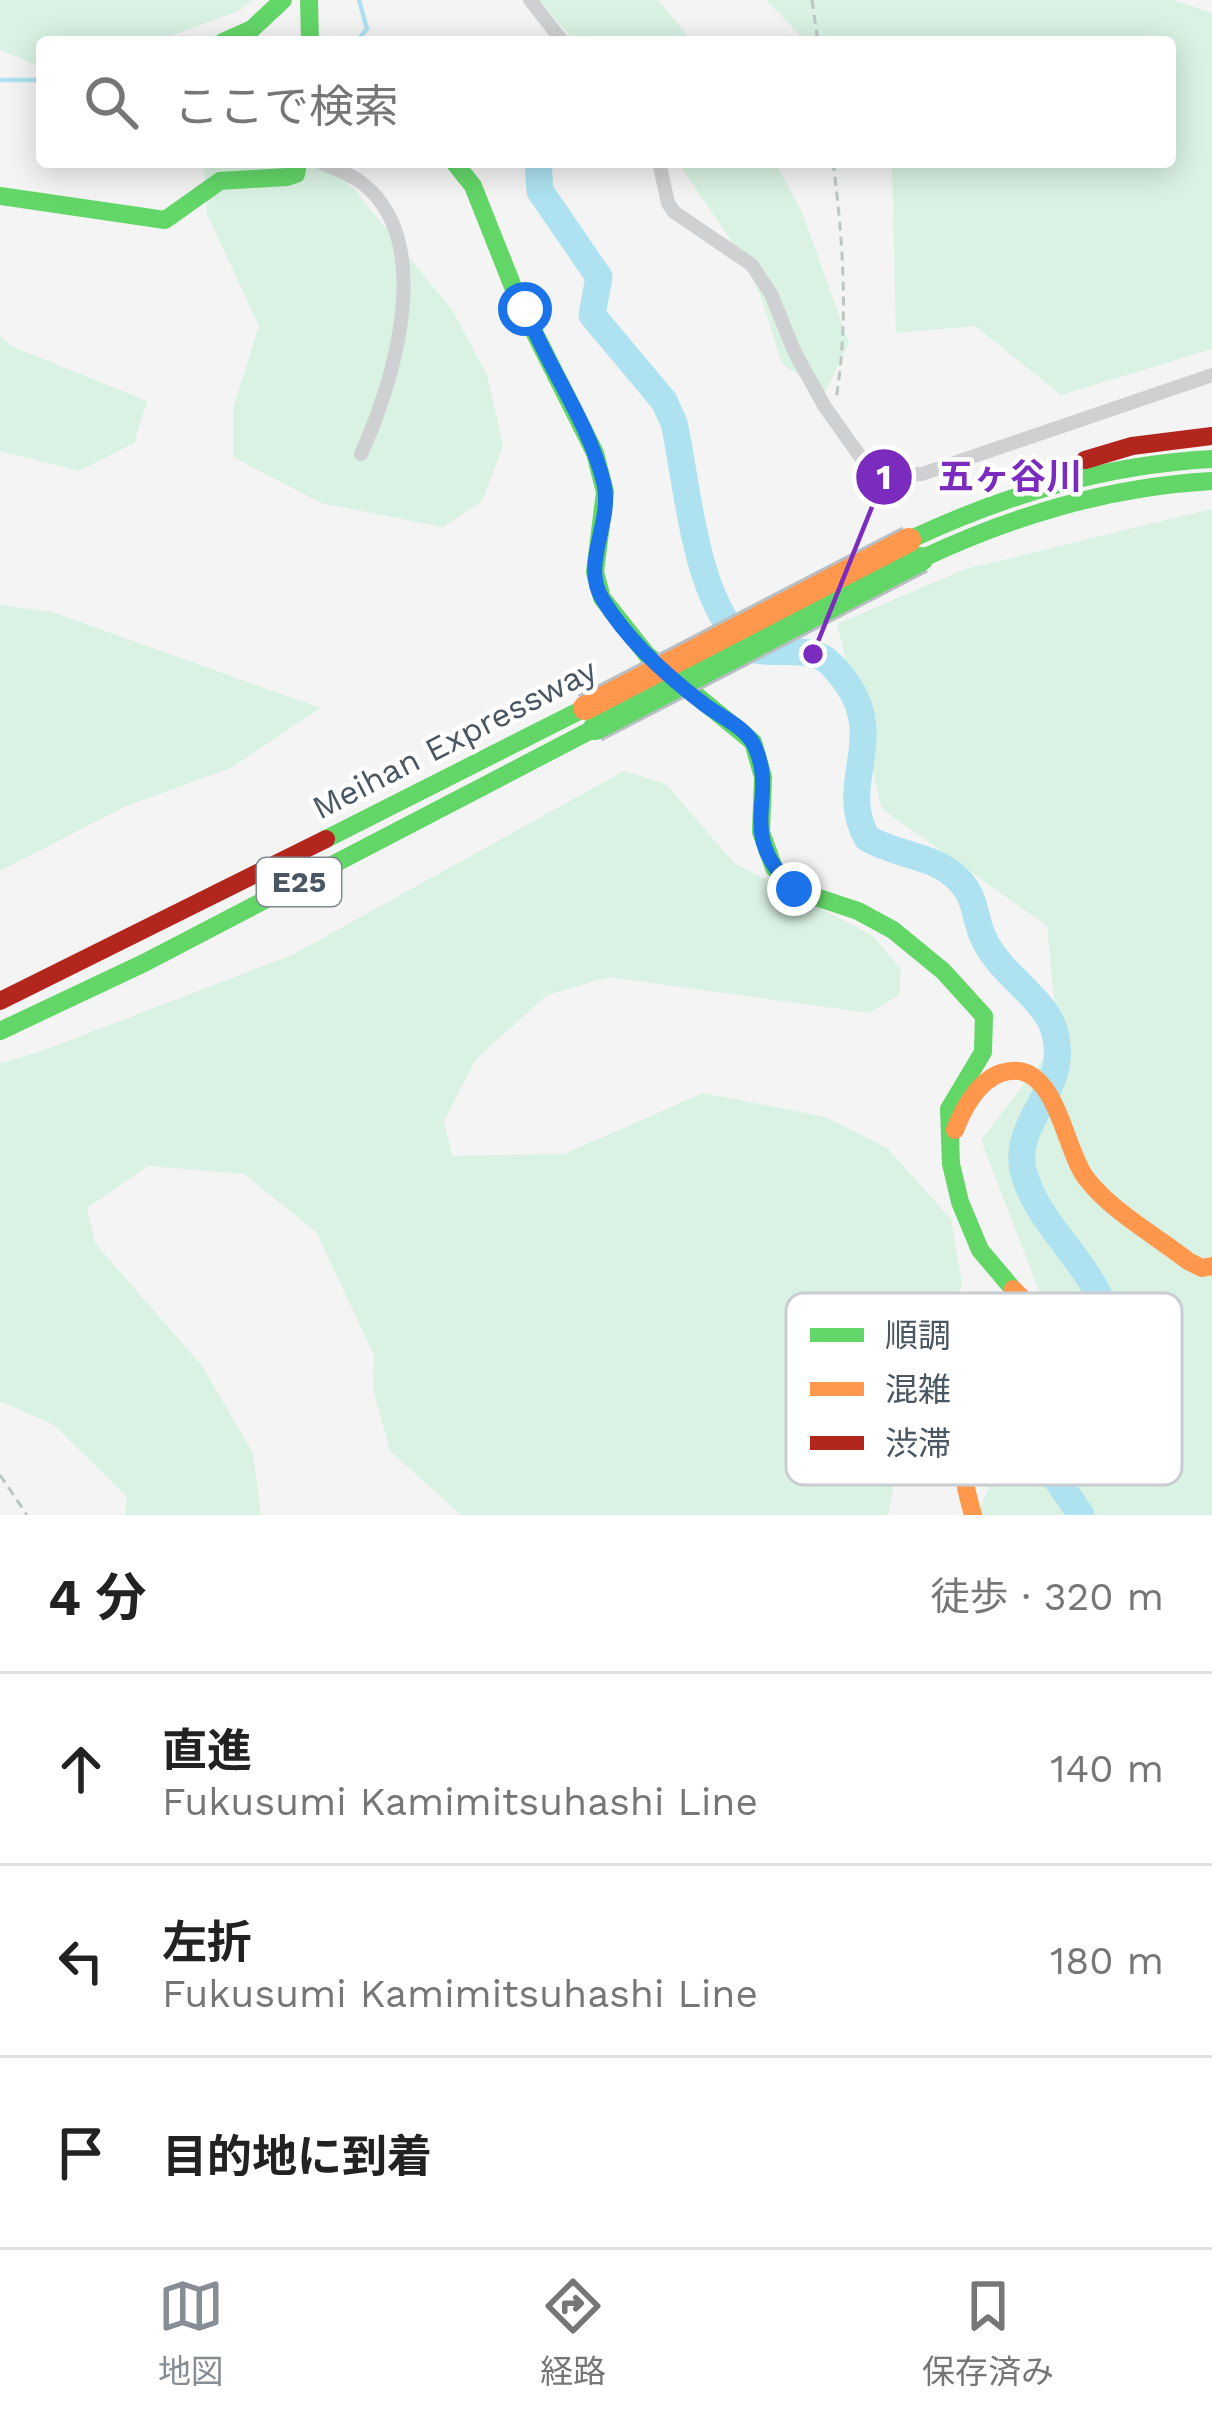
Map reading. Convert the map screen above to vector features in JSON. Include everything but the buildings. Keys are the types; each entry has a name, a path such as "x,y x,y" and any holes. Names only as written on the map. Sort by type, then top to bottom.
{"main road":[{"path":"236,36 252,29 283,0"},
{"path":"309,0 310,36"},
{"path":"0,196 165,220 184,212 218,181 288,178 297,168"},
{"path":"462,168 596,461 606,508 595,582 603,601 646,654 752,740 761,763 763,849 776,872 809,898 859,911 891,930 963,991 984,1016 983,1052 949,1109 955,1130"},
{"path":"957,516 1097,455 1212,436"},
{"name":"Meihan Expressway","path":"915,549 957,516 1010,495 1095,471 1212,459"},
{"name":"Meihan Expressway","path":"0,1031 144,963 590,718 915,549 1099,494 1212,485"},
{"name":"Meihan Expressway","path":"0,1001 590,718"},
{"path":"1017,1293 992,1271 980,1250 951,1169 960,1117 990,1078 1018,1070 1034,1076 1054,1100 1062,1132 1084,1175 1189,1261 1202,1268 1212,1266"},
{"path":"964,1485 973,1515"}],"street":[{"path":"530,0 557,36"},
{"path":"333,168 359,180 373,194 401,244 402,327 361,454"},
{"path":"660,168 674,212 752,265 771,294 795,353 868,469 903,477 994,451 1212,375"}],"path":[{"path":"812,0 817,36"},
{"path":"832,418 841,367 844,290 834,168"},
{"path":"0,1475 27,1515"}],"green space":[{"path":"0,0 253,0 239,11 170,36 36,36 36,65 0,50"},
{"path":"539,0 658,0 688,36 570,36"},
{"path":"766,0 1173,0 1212,13 1212,349 1061,395 975,326 896,333 892,168 1176,168 1176,36 801,36"},
{"path":"204,168 328,168 354,189 452,310 487,375 503,446 482,501 443,527 321,503 233,457 233,408 259,326 207,214"},
{"path":"682,168 778,168 802,212 849,343 825,392 782,364 761,297 740,254"},
{"path":"0,335 11,346 147,401 134,443 79,471 0,451"},
{"path":"1212,509 1212,1515 976,1515 990,1485 1182,1485 1182,1293 1040,1293 981,1140 1058,1040 1047,926 882,809 837,624 965,569"},
{"path":"0,605 52,612 320,708 231,768 126,806 0,871"},
{"path":"624,771 666,784 734,863 873,936 901,969 899,995 869,1013 609,977 547,995 476,1059 444,1121 452,1156 564,1154 703,1093 825,1117 887,1148 951,1219 962,1284 959,1293 786,1293 786,1485 894,1485 888,1515 461,1515 390,1451 373,1389 374,1355 316,1232 244,1174 148,1166 87,1208 95,1243 202,1366 253,1453 261,1515 125,1515 127,1497 54,1425 0,1401 0,1063 292,955"}],"waterway":[{"path":"359,0 367,29 361,36"},
{"path":"0,80 36,80"},
{"path":"538,168 540,191 599,277 592,315 664,401 674,423 696,543 716,603 730,628 748,648 814,654 840,674 858,705 863,725 857,800 867,838 932,862 961,882 987,945 1053,1027 1056,1067 1028,1130 1023,1170 1048,1221 1097,1293"},
{"path":"1061,1485 1081,1515"}],"traffic: fast":[{"path":"236,36 252,29 283,0"},
{"path":"309,0 310,36"},
{"path":"0,196 165,220 220,181 287,177 296,174 297,168"},
{"path":"459,168 473,186 519,302 595,453 605,492 595,572 602,598 647,655 753,742 763,777 761,832 774,868 798,891 858,911 893,930 943,971 984,1016 983,1052 949,1109 951,1164 960,1202 980,1250 1013,1289"},
{"path":"909,540 1057,484 1133,468 1212,459"},
{"path":"921,559 1063,506 1136,490 1212,481"},
{"path":"595,728 921,559"},
{"path":"326,839 585,708"},
{"path":"0,1031 144,963 595,728"}],"traffic: slow":[{"path":"585,708 909,540"},
{"path":"955,1130 985,1082 1001,1073 1020,1071 1034,1078 1056,1108 1078,1164 1096,1190 1188,1261 1202,1268 1212,1266"},
{"path":"1013,1289 1017,1293"},
{"path":"965,1485 973,1515"}],"traffic: jam":[{"path":"1085,460 1132,446 1212,436"},
{"path":"0,1001 326,839"}],"place":[{"name":"五ヶ谷川","path":"813,654"}],"route":[{"path":"525,309 605,488 595,582 603,601 646,654 752,740 761,763 763,849 776,872 794,889"}]}
